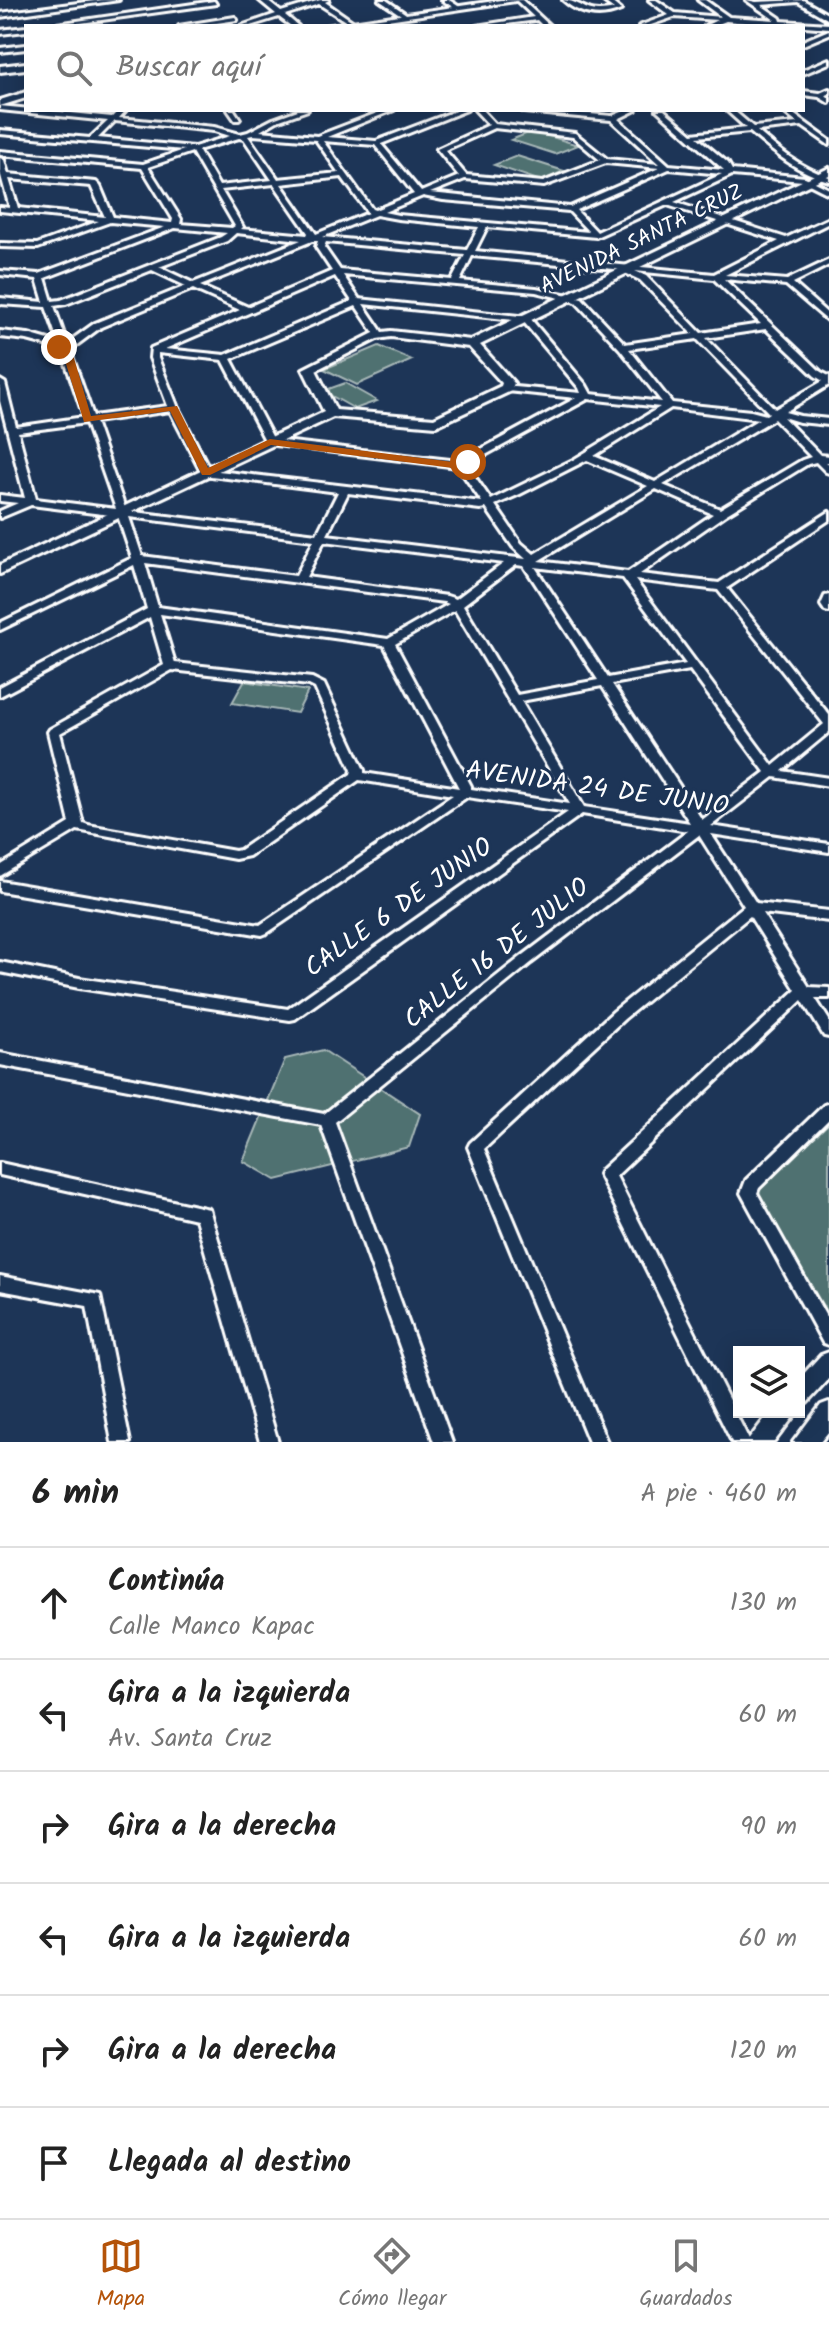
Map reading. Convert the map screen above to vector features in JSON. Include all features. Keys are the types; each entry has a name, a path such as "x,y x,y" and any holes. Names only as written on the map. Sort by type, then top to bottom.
{"street":[{"path":"68,0 75,6"},
{"path":"0,15 116,0"},
{"path":"262,0 292,24"},
{"path":"382,0 406,16"},
{"path":"445,0 458,8"},
{"path":"344,24 513,0 545,24"},
{"path":"566,0 586,13 605,14 618,10 605,0"},
{"path":"652,0 673,15"},
{"path":"701,0 727,18"},
{"path":"753,2 799,0 829,18"},
{"path":"251,24 323,1 352,23"},
{"path":"60,24 212,2 242,24"},
{"path":"753,2 777,24"},
{"path":"58,8 75,22"},
{"path":"820,13 829,12"},
{"path":"648,24 673,15 777,24"},
{"path":"123,16 131,24"},
{"path":"494,24 538,18"},
{"path":"713,24 727,18"},
{"path":"197,24 235,19"},
{"path":"378,20 385,24"},
{"path":"805,25 829,26"},
{"path":"0,32 24,29"},
{"path":"805,42 829,32"},
{"path":"0,50 24,47"},
{"path":"0,60 4,69 24,66"},
{"path":"805,71 829,61"},
{"path":"805,63 816,66"},
{"path":"825,93 829,101"},
{"path":"0,104 24,98"},
{"path":"0,104 24,108"},
{"path":"52,112 111,121 214,129 250,141 380,335"},
{"path":"92,140 121,112"},
{"path":"232,112 237,119"},
{"path":"254,133 269,123 299,112"},
{"path":"318,138 382,112"},
{"path":"0,153 144,166 254,133 377,143 459,112"},
{"path":"480,112 493,126"},
{"path":"546,112 613,118 628,112"},
{"path":"662,112 730,173"},
{"path":"731,112 819,178 829,192"},
{"path":"787,112 829,143"},
{"path":"613,118 667,167"},
{"path":"691,136 803,124"},
{"path":"464,177 441,149 493,126 575,135 605,161"},
{"path":"0,132 194,149"},
{"path":"318,138 365,207 374,213 596,235 730,173"},
{"path":"377,143 421,195 571,209 667,167"},
{"path":"194,149 238,220 238,230"},
{"path":"0,160 15,210"},
{"path":"66,348 98,325 464,177 544,184 605,161 819,178"},
{"path":"144,166 177,219 176,224"},
{"name":"AVENIDA SANTA CRUZ","path":"473,344 829,171"},
{"path":"218,188 342,175"},
{"path":"5,176 93,184 110,219"},
{"path":"669,203 786,241"},
{"path":"0,209 788,283 829,262"},
{"path":"571,209 596,235"},
{"path":"0,245 38,246 110,219"},
{"path":"716,276 829,220"},
{"path":"0,273 40,277 176,224"},
{"path":"455,282 484,225"},
{"path":"0,301 50,305 224,239 238,230"},
{"path":"152,267 247,310"},
{"path":"629,269 643,278 775,416 823,459 829,470"},
{"path":"154,350 337,272 554,292 585,304 669,405"},
{"path":"530,561 829,381 716,276"},
{"path":"40,277 66,348 87,420 122,511 170,666"},
{"path":"788,283 829,319"},
{"path":"154,350 226,358 359,301 526,319 583,387 587,396"},
{"path":"623,347 768,326"},
{"path":"0,334 28,337 66,348"},
{"path":"331,413 309,369 380,335 473,344 508,383 507,388"},
{"path":"154,350 154,358 173,408 206,473"},
{"path":"226,358 270,442"},
{"path":"0,383 31,501"},
{"path":"0,570 331,413 436,422 507,388 829,422"},
{"path":"270,442 461,464 587,396"},
{"path":"206,473 488,506 586,456 669,405"},
{"path":"13,430 173,408"},
{"path":"586,456 721,513"},
{"path":"628,577 721,513 805,462 823,459"},
{"path":"461,464 530,561 829,1032"},
{"path":"299,580 344,490"},
{"path":"0,498 513,562 530,561 628,577 721,587 829,515"},
{"path":"0,515 31,501"},
{"path":"1,626 138,559 447,599 457,604 580,810"},
{"path":"0,692 154,610 389,643 457,604 513,562"},
{"path":"628,577 772,773 829,782"},
{"path":"721,587 829,724"},
{"path":"829,598 829,609"},
{"path":"0,886 262,930 464,793 465,786 389,643"},
{"path":"170,666 312,682 320,686 358,770 357,776 244,853 220,852 85,829 77,825 54,732 170,666"},
{"path":"515,699 691,666"},
{"name":"CALLE 16 DE JULIO","path":"327,1120 526,960 772,773 829,724"},
{"name":"AVENIDA 24 DE JUNIO","path":"357,776 829,848"},
{"name":"CALLE 6 DE JUNIO","path":"0,967 79,983 290,1015 580,810"},
{"path":"0,872 77,825"},
{"path":"598,1442 476,1147 619,1015 752,907 829,916"},
{"path":"741,1442 607,1174 802,992 829,993"},
{"path":"0,1059 327,1120 443,1442"},
{"path":"829,1109 752,1185 749,1193 829,1338"},
{"path":"0,1169 203,1214 269,1442"},
{"path":"0,1283 94,1300 121,1442"},
{"path":"805,1389 829,1362"},
{"path":"805,1442 829,1413"},
{"path":"759,1442 780,1418"}],"green space":[{"path":"533,131 578,145 555,154 511,140"},
{"path":"517,156 564,171 541,181 494,165"},
{"path":"379,346 412,360 357,385 324,369"},
{"path":"345,383 377,401 355,409 323,391"},
{"path":"244,681 308,691 297,713 232,703"},
{"path":"323,1050 420,1114 409,1147 276,1180 243,1161 285,1059"},
{"path":"829,1123 829,1316 756,1193"}],"route":[{"path":"59,347 66,348 87,420 173,408 206,473 270,442 453,465 468,462"}]}
